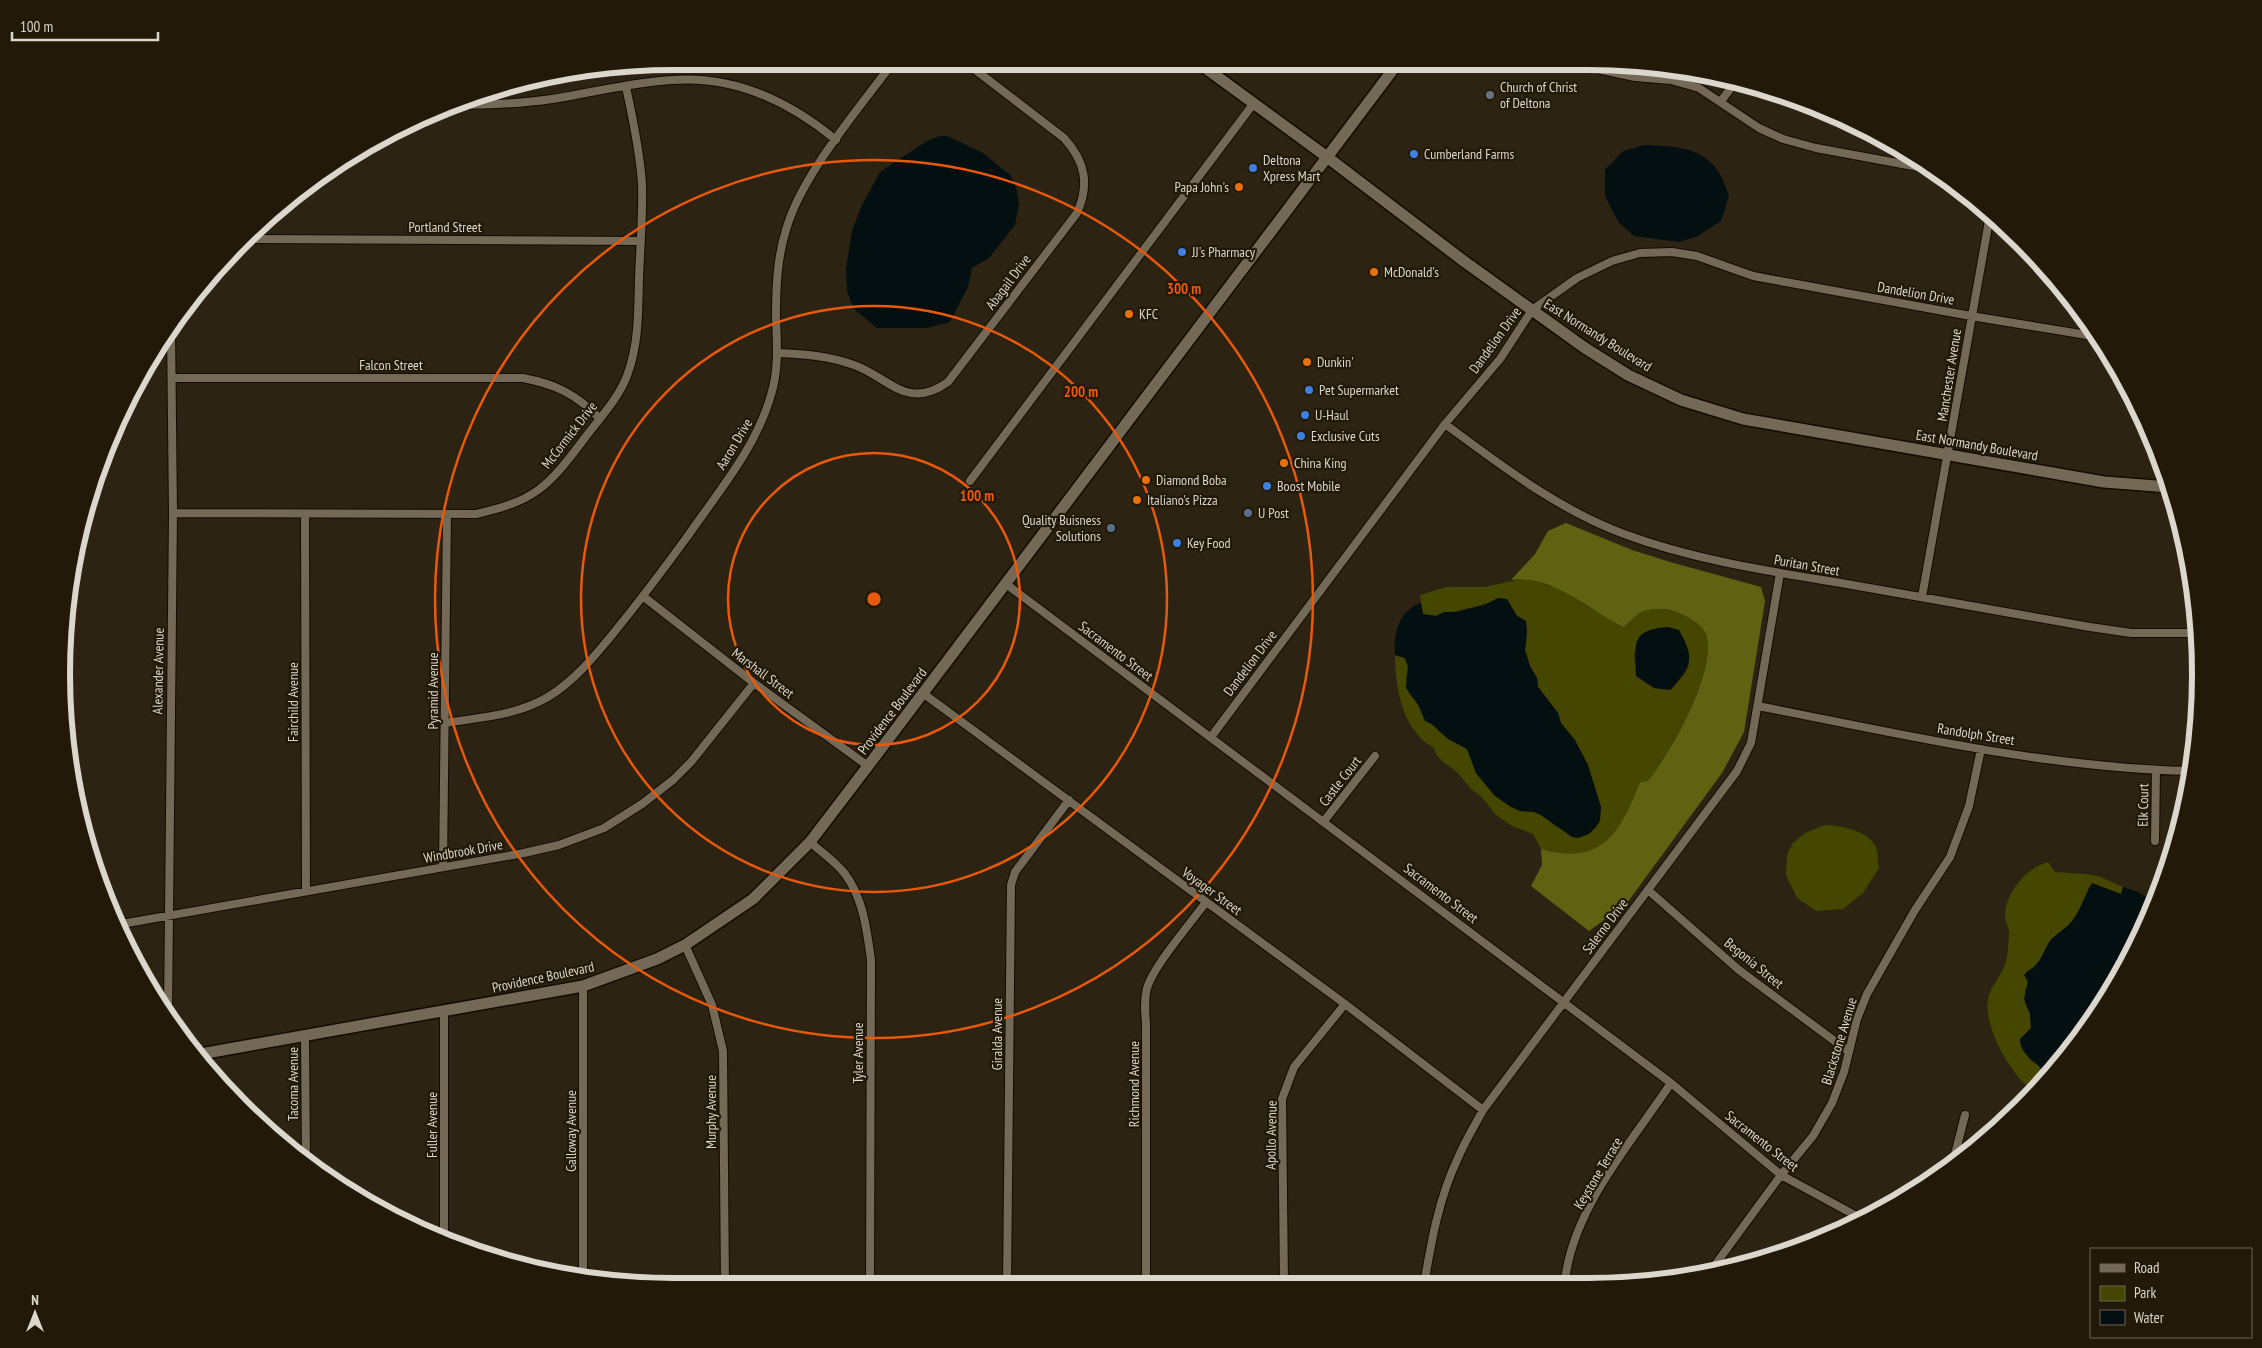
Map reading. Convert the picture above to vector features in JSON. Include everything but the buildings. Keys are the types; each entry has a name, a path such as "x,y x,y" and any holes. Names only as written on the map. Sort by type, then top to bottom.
{"main road":[{"name":"East Normandy Boulevard","path":"1208,70 1532,310 1628,375 1681,400 1743,419 1948,456 2104,482 2162,486"},
{"name":"Providence Boulevard","path":"204,1053 583,986 657,959 685,945 753,900 810,842 924,694 1393,70"}],"street":[{"name":"Aaron Drive","path":"445,724 510,714 547,697 588,664 644,597 737,465 762,421 772,393 778,353 778,270 786,229 800,195 836,140 887,70"},
{"name":"Abagail Drive","path":"778,353 823,356 855,366 894,388 907,393 920,394 937,390 948,382 1077,213 1083,198 1084,174 1074,150 1064,138 976,70"},
{"path":"1604,70 1635,77 1670,80 1699,88 1759,128 1784,139 1816,148 1915,166"},
{"path":"475,104 550,100 674,79 712,81 758,92 796,110 836,140"},
{"name":"McCormick Drive","path":"173,514 476,514 506,507 527,498 560,471 628,375 637,341 642,185 638,149 626,87"},
{"path":"1721,101 1731,88"},
{"path":"970,480 1254,103"},
{"name":"Manchester Avenue","path":"1922,598 1989,223"},
{"name":"Portland Street","path":"256,239 641,241"},
{"name":"Dandelion Drive","path":"1210,737 1445,424 1500,359 1532,310 1577,278 1612,261 1640,253 1672,252 1697,256 1754,276 1971,316 2088,335"},
{"name":"Alexander Avenue","path":"168,1004 173,514 171,339"},
{"name":"Falcon Street","path":"172,378 523,378 547,382 563,389 587,406 599,418"},
{"name":"Puritan Street","path":"1445,424 1533,489 1567,508 1623,534 1687,554 1780,573 2131,633 2191,633"},
{"name":"Fairchild Avenue","path":"305,514 306,891"},
{"name":"Pyramid Avenue","path":"443,867 446,514"},
{"name":"Salerno Drive","path":"1425,1278 1432,1239 1445,1192 1457,1158 1484,1110 1737,770 1751,743 1780,573"},
{"name":"Sacramento Street","path":"1006,584 1671,1083 1781,1175 1856,1216"},
{"name":"Marshall Street","path":"644,597 754,682 868,766"},
{"name":"Windbrook Drive","path":"124,923 559,845 604,828 642,804 673,780 691,762 754,682"},
{"name":"Voyager Street","path":"924,694 1345,1004 1484,1110"},
{"name":"Randolph Street","path":"1758,706 1981,749 2156,770 2184,771"},
{"name":"Blackstone Avenue","path":"1716,1264 1781,1175 1814,1136 1832,1103 1844,1072 1857,1019 1867,994 1914,910 1950,857 1969,806 1981,749"},
{"name":"Castle Court","path":"1324,821 1375,756"},
{"name":"Elk Court","path":"2155,841 2156,770"},
{"name":"Giralda Avenue","path":"1008,1278 1011,884 1015,872 1069,800"},
{"name":"Tyler Avenue","path":"810,842 844,873 856,895 866,924 871,960 870,1278"},
{"name":"Begonia Street","path":"1648,890 1739,970 1848,1051"},
{"name":"Richmond Avenue","path":"1146,1278 1146,1022 1144,1005 1147,987 1154,973 1206,902"},
{"name":"Murphy Avenue","path":"685,945 712,1005 723,1051 724,1278"},
{"name":"Galloway Avenue","path":"583,986 583,1271"},
{"name":"Apollo Avenue","path":"1284,1278 1282,1099 1294,1067 1345,1004"},
{"name":"Fuller Avenue","path":"444,1012 444,1232"},
{"name":"Tacoma Avenue","path":"305,1036 306,1153"},
{"name":"Keystone Terrace","path":"1565,1278 1570,1254 1588,1210 1604,1181 1671,1083"},
{"path":"1955,1154 1965,1115"}],"green space":[{"path":"1526,578 1561,589 1624,627 1646,610 1664,609 1675,611 1690,619 1698,624 1706,634 1708,649 1705,668 1690,710 1668,751 1648,781 1640,782 1625,816 1616,830 1606,841 1594,849 1579,853 1562,853 1541,849 1533,834 1512,826 1496,815 1481,796 1472,790 1457,772 1442,761 1434,748 1423,741 1408,720 1399,695 1395,655 1404,658 1408,666 1406,679 1410,695 1416,701 1423,716 1441,733 1467,749 1476,773 1495,796 1520,811 1534,812 1541,815 1560,829 1601,807 1583,755 1561,723 1558,713 1538,687 1537,678 1530,666 1525,650 1526,621 1517,616 1506,599 1436,616 1423,614 1420,595 1446,587 1484,587","holes":["1634,652 1689,663 1686,672 1671,690 1636,676"]},
{"path":"1825,825 1852,829 1865,835 1876,847 1879,868 1863,893 1843,909 1816,911 1797,898 1786,875 1787,855 1792,844 1805,833"},
{"path":"2048,862 2055,872 2101,877 2123,887 2121,894 2089,887 2083,903 2073,919 2066,928 2052,939 2037,963 2027,971 2028,985 2025,990 2025,1004 2030,1014 2031,1028 2020,1039 2029,1059 2039,1066 2042,1072 2028,1087 2015,1073 2000,1049 1990,1022 1988,999 2007,958 2009,931 2005,916 2009,899 2013,890 2025,875"}],"shaded area":[{"path":"1566,523 1632,550 1761,587 1765,601 1744,732 1722,773 1627,903 1589,931 1531,886 1542,865 1541,849 1562,853 1579,853 1594,849 1606,841 1616,830 1633,800 1640,782 1648,781 1680,731 1699,688 1708,649 1704,630 1698,624 1675,611 1664,609 1647,610 1638,614 1624,627 1570,595 1542,582 1511,580 1535,554 1548,531"}],"water":[{"path":"940,136 947,136 983,153 1010,175 1016,187 1019,204 1015,225 989,258 972,268 968,287 950,322 927,328 877,328 854,309 847,291 846,268 852,231 861,207 880,172 927,141"},
{"path":"1644,145 1685,149 1694,152 1711,163 1718,171 1729,196 1721,221 1698,236 1679,242 1634,236 1619,223 1605,196 1605,170 1623,151"},
{"path":"1498,598 1507,599 1517,616 1526,621 1525,650 1530,666 1537,678 1538,687 1558,713 1561,723 1575,740 1588,765 1601,807 1600,821 1589,834 1578,838 1572,837 1541,815 1534,812 1520,811 1495,796 1476,773 1467,749 1448,739 1433,725 1425,721 1419,706 1406,688 1408,666 1405,658 1395,655 1395,639 1399,624 1407,611 1413,606 1421,603 1423,614 1436,616 1444,612 1457,612 1484,605"},
{"path":"1668,627 1679,630 1688,649 1689,656 1687,668 1670,690 1654,688 1636,676 1637,641 1647,631"},
{"path":"2092,883 2121,894 2123,887 2138,892 2148,898 2130,941 2111,976 2090,1010 2042,1072 2038,1065 2023,1051 2020,1044 2020,1039 2031,1028 2030,1014 2024,999 2028,981 2024,975 2038,963 2051,939 2072,921"}],"place":[{"name":"Church of Christ of Deltona","path":"1490,95"},
{"name":"Cumberland Farms","path":"1414,154"},
{"name":"Deltona Xpress Mart","path":"1253,168"},
{"name":"Papa John's","path":"1239,187"},
{"name":"JJ's Pharmacy","path":"1182,252"},
{"name":"McDonald's","path":"1374,272"},
{"name":"KFC","path":"1129,314"},
{"name":"Dunkin'","path":"1307,362"},
{"name":"Pet Supermarket","path":"1309,390"},
{"name":"U-Haul","path":"1305,415"},
{"name":"Exclusive Cuts","path":"1301,436"},
{"name":"China King","path":"1284,463"},
{"name":"Diamond Boba","path":"1146,480"},
{"name":"Boost Mobile","path":"1267,486"},
{"name":"Italiano's Pizza","path":"1137,500"},
{"name":"U Post","path":"1248,513"},
{"name":"Quality Buisness Solutions","path":"1111,528"},
{"name":"Key Food","path":"1177,543"}]}
